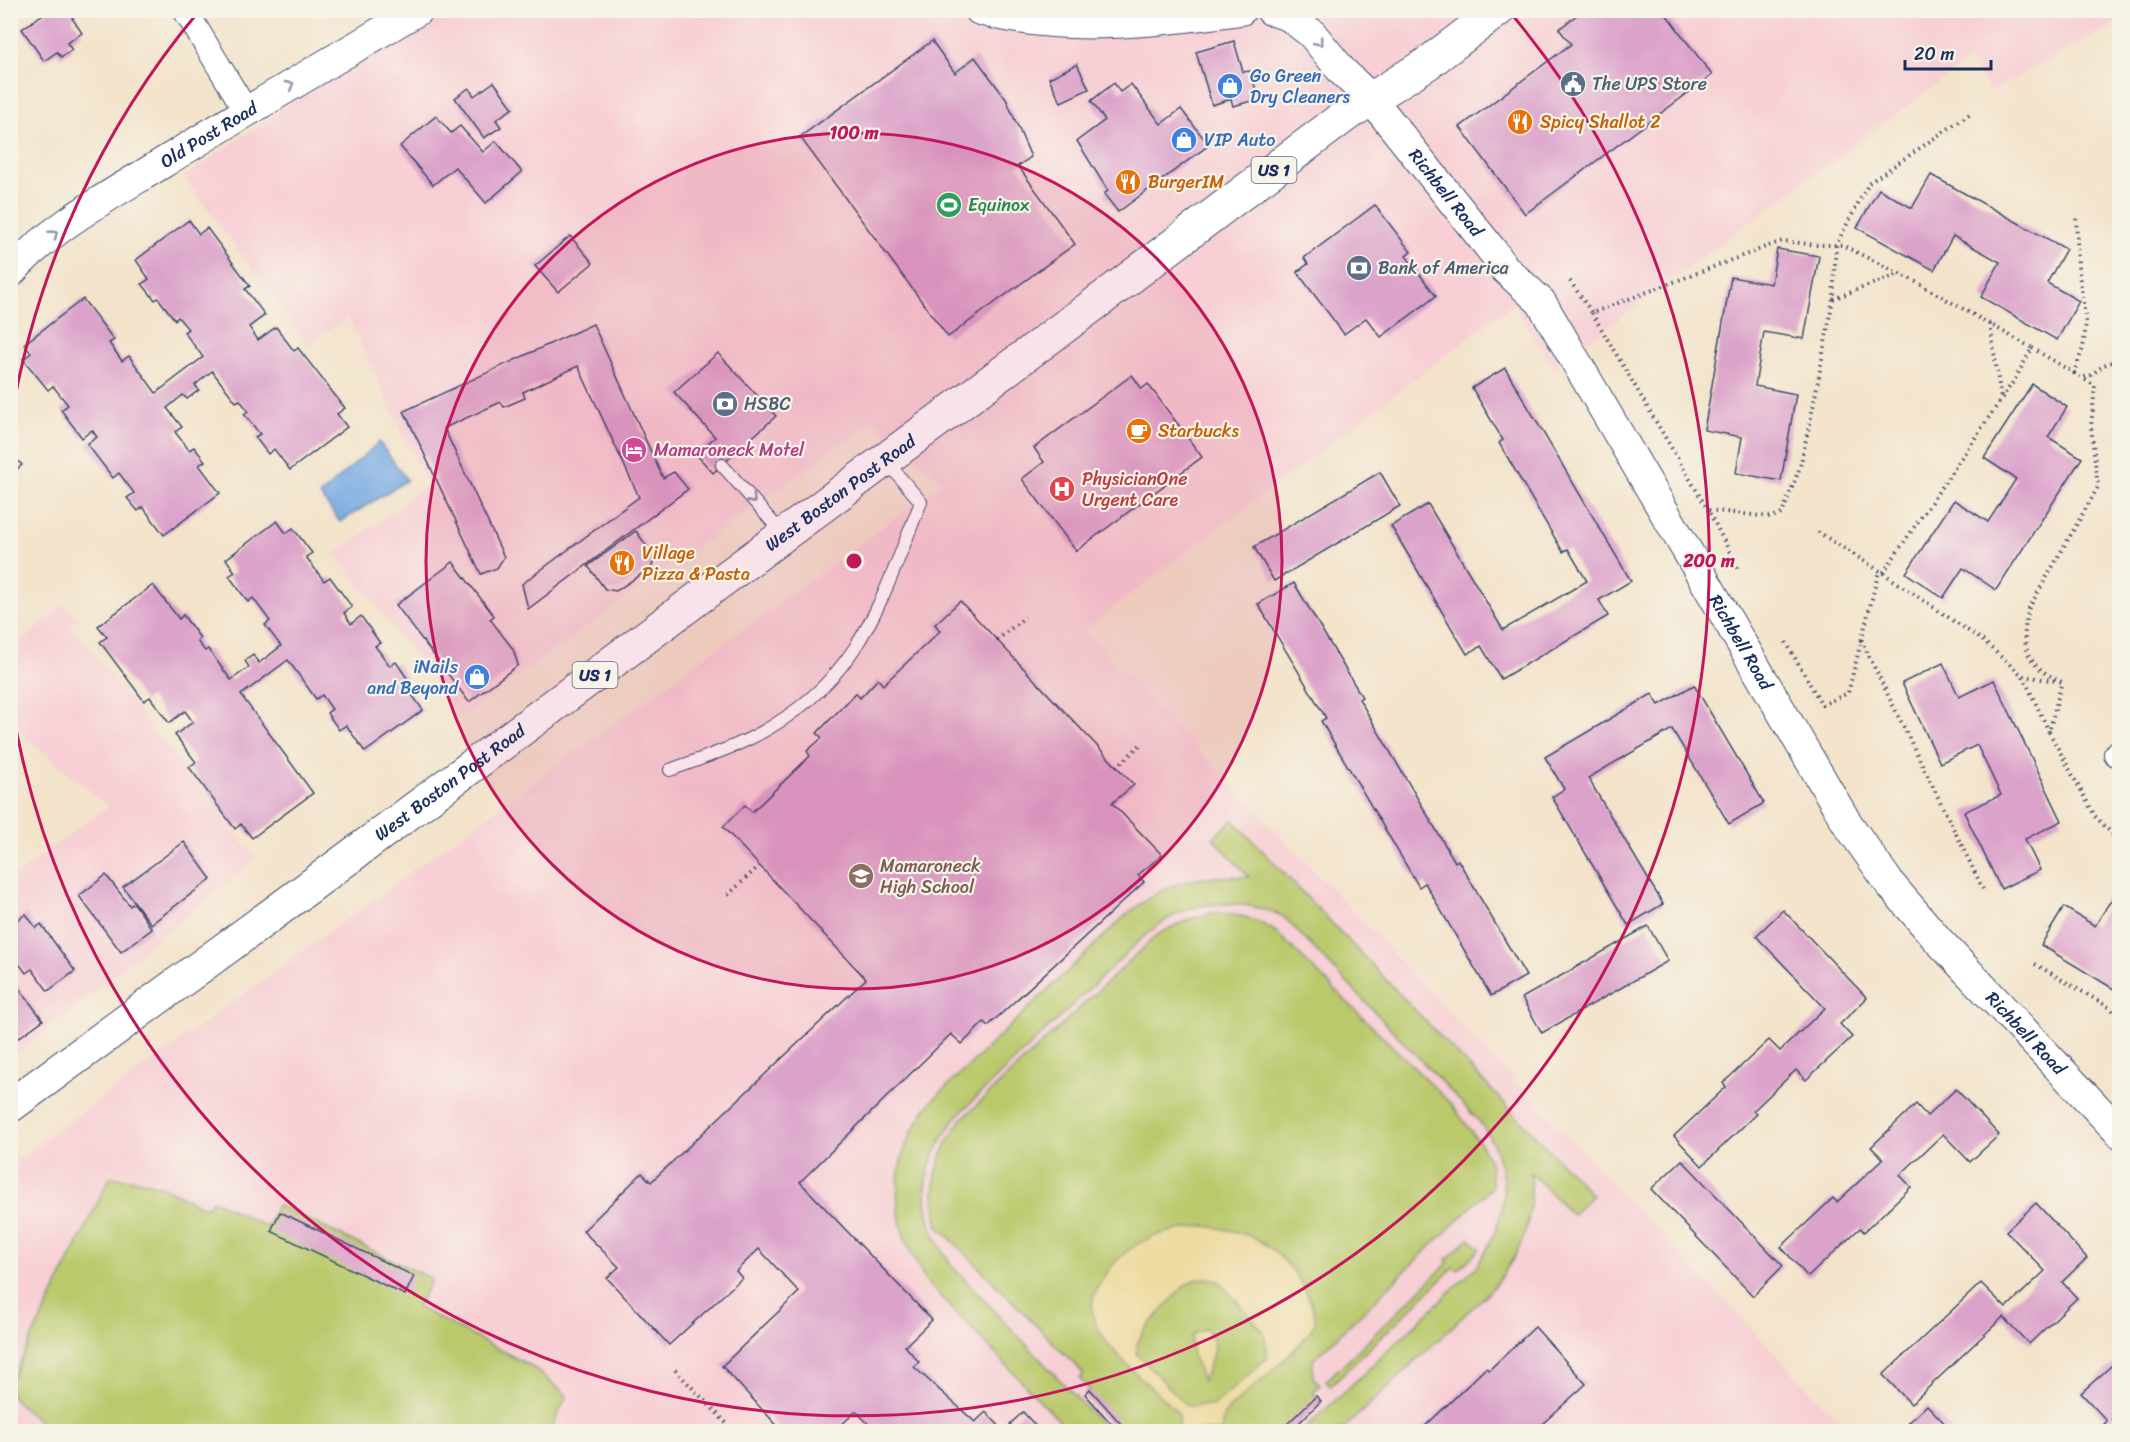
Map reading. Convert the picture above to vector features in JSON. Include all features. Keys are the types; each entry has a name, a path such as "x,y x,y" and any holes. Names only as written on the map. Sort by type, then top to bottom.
{"main road":[{"name":"West Boston Post Road","path":"10,1106 294,899 1346,115 1428,63 1498,10"}],"street":[{"path":"185,10 246,111"},
{"name":"Old Post Road","path":"10,273 25,256 71,220 246,111 418,10"},
{"path":"980,10 1040,22 1154,22 1241,10"},
{"path":"1271,10 1288,16 1312,34 1342,71 1372,100"},
{"name":"Richbell Road","path":"1372,100 1505,269 1541,302 1847,822 1890,884 1938,940 2120,1133"}],"lane":[{"path":"670,770 737,744 778,722 818,692 847,660 881,601 921,502 885,460"},
{"path":"722,465 783,534"}],"path":[{"path":"1708,510 1770,517 1782,514 1800,467 1833,299 1836,245 1869,183 1971,113"},
{"path":"2074,373 2083,348 2086,324 2078,266 2076,215"},
{"path":"1592,313 1783,241 1842,245 1990,324 2096,386 2091,427 2098,487 2029,608 2024,629 2024,642 2038,667 2049,676 2062,682"},
{"path":"1833,299 1899,274"},
{"path":"1570,281 1592,313 1708,510 1738,568"},
{"path":"1990,324 2001,399"},
{"path":"1786,642 1822,705 1848,693 1881,572 2001,399 2032,348"},
{"path":"2082,378 2091,375 2103,365 2120,359"},
{"path":"1818,532 1982,640 2022,676 2049,732 2095,816 2120,842"},
{"path":"997,640 1025,617"},
{"path":"1861,640 1927,770 1983,889"},
{"path":"2022,676 2062,682"},
{"path":"2049,732 2062,682"},
{"path":"1117,766 1141,744"},
{"path":"728,895 759,866"},
{"path":"2036,964 2112,1009 2120,1022"},
{"path":"675,1370 735,1431"}],"shaded area":[{"path":"378,11 2119,11 2119,22 1990,92 1969,60 1553,368 1513,304 1084,630 1849,1431 11,1431 10,1165 943,483 873,421 461,717 336,554 427,485 348,317 308,345 184,177 395,31"},
{"path":"64,603 79,618 70,625 256,859 11,1059 10,880 108,806 11,725 11,652"}],"green space":[{"path":"1233,820 1592,1195 1572,1215 1531,1173 1530,1209 1523,1239 1509,1266 1487,1294 1341,1431 1303,1431 1475,1268 1495,1232 1501,1214 1503,1178 1499,1159 1480,1122 1284,917 1260,908 1233,904 1206,905 1181,912 1164,921 1139,941 960,1113 946,1132 929,1170 926,1188 931,1226 952,1266 1108,1431 1069,1431 927,1282 908,1245 899,1214 897,1196 901,1161 914,1129 934,1099 1126,915 1155,894 1183,882 1212,877 1249,877 1213,838"},
{"path":"1212,913 1246,917 1276,932 1451,1104 1480,1143 1490,1162 1492,1187 1313,1360 1313,1377 1320,1385 1313,1392 1321,1401 1290,1431 1283,1428 1279,1432 1128,1432 1121,1424 1115,1428 1085,1394 1089,1389 1080,1379 1083,1373 938,1226 934,1197 937,1171 945,1147 960,1121 1156,936 1183,922"},
{"path":"110,1177 138,1180 160,1186 206,1208 213,1200 267,1227 277,1205 432,1279 417,1307 531,1366 567,1396 550,1431 57,1432 31,1415 11,1396 10,1383"},
{"path":"1469,1238 1480,1249 1458,1270 1454,1267 1330,1386 1326,1381 1448,1263 1446,1260"}],"sand":[{"path":"1206,1226 1245,1234 1274,1251 1296,1275 1313,1309 1315,1321 1296,1348 1227,1411 1223,1418 1221,1431 1180,1431 1176,1411 1128,1366 1108,1343 1094,1319 1092,1303 1095,1293 1109,1270 1129,1250 1152,1237","holes":["1214,1279 1221,1283 1264,1332 1268,1357 1213,1406 1187,1406 1137,1354 1137,1344 1143,1332 1184,1286 1194,1280"]},
{"path":"1204,1329 1209,1331 1214,1350 1203,1381 1194,1358 1191,1341 1192,1335"}],"water":[{"path":"379,442 407,480 340,522 320,495"}],"building":[{"path":"49,10 75,10 78,14 72,18 82,33 67,43 72,50 61,57 57,52 44,61 22,29"},
{"path":"1583,10 1663,10 1712,75 1525,214 1460,127 1571,44 1559,29"},
{"name":"Equinox","path":"932,41 955,73 975,57 1006,99 1031,157 1018,166 1075,244 948,337 800,137"},
{"name":"Go Green Dry Cleaners","path":"1234,41 1243,72 1250,71 1259,99 1233,106 1231,99 1212,105 1196,52"},
{"path":"1077,64 1089,89 1061,102 1049,78"},
{"path":"494,82 513,108 496,120 501,127 484,138 455,98 469,88 474,96"},
{"path":"1114,83 1120,92 1131,84 1161,124 1181,109 1209,145 1118,212 1104,194 1108,191 1077,141 1105,120 1091,101"},
{"path":"436,116 451,133 460,126 483,152 496,141 522,172 486,203 455,167 433,185 400,146"},
{"path":"1931,175 2066,249 2047,283 2079,301 2057,340 1981,297 2000,262 1953,236 1934,270 1857,228 1879,189 1912,208"},
{"name":"Bank of America","path":"1375,205 1411,252 1406,256 1436,296 1381,337 1366,318 1344,334 1297,272 1308,264 1304,258"},
{"path":"189,220 199,234 207,228 250,286 245,289 265,315 249,327 258,340 276,327 294,351 298,348 345,408 337,414 347,427 290,470 274,449 268,454 255,437 260,434 244,414 248,411 240,400 236,402 212,371 195,385 199,390 187,399 183,395 167,408 182,427 175,432 189,450 194,447 205,461 199,465 220,493 164,535 143,507 138,511 127,498 134,493 119,473 113,478 87,444 97,437 92,430 82,438 61,410 68,405 53,386 48,390 23,359 31,353 24,344 83,299 114,340 109,343 122,361 129,356 156,393 203,357 184,332 188,329 178,317 175,320 158,298 155,300 142,284 149,279 136,260"},
{"path":"570,236 593,263 558,292 535,266"},
{"path":"1777,249 1819,256 1804,339 1764,332 1755,386 1796,394 1781,481 1736,473 1742,437 1704,430 1731,277 1771,284"},
{"name":"Mamaroneck Motel","path":"593,324 663,478 674,472 688,489 528,609 522,584 639,497 578,366 523,392 525,398 504,407 501,402 444,428 504,557 497,568 481,574 404,411"},
{"name":"HSBC","path":"718,353 776,416 713,473 696,454 715,437 674,392"},
{"path":"1505,368 1631,581 1599,600 1608,616 1501,679 1481,646 1467,654 1391,526 1428,504 1503,630 1587,581 1568,549 1563,552 1499,443 1503,440 1472,388"},
{"path":"1132,375 1142,389 1148,384 1202,457 1076,551 1022,479 1044,462 1034,448"},
{"path":"2032,384 2067,407 2048,437 2082,458 1996,590 1963,568 1943,598 1906,573 1954,500 1988,522 2016,479 1984,458"},
{"path":"10,453 22,465 10,475"},
{"path":"1380,472 1400,506 1274,581 1254,547"},
{"path":"277,521 286,533 293,528 312,553 306,557 324,581 330,577 352,607 344,613 351,624 361,616 380,643 375,646 390,666 396,662 407,678 402,681 423,710 365,752 346,725 339,730 327,713 332,709 322,695 316,699 288,660 241,695 313,793 252,838 241,824 235,829 189,767 196,762 175,735 193,722 185,711 169,723 150,697 144,701 100,642 107,637 98,626 153,585 179,619 183,615 200,638 197,641 205,651 208,649 231,680 249,667 245,661 253,655 259,663 281,646 265,625 270,621 253,598 248,602 229,576 235,572 226,559"},
{"name":"Village Pizza & Pasta","path":"636,531 653,555 654,561 651,568 616,591 605,589 588,566"},
{"path":"453,562 494,616 490,619 513,649 518,665 469,702 396,605"},
{"path":"1294,583 1362,697 1359,699 1455,862 1458,860 1526,976 1491,996 1425,883 1419,887 1321,721 1326,718 1258,604"},
{"path":"960,601 1134,785 1112,803 1162,855 1138,875 1144,882 988,1026 984,1022 962,1044 951,1034 800,1182 932,1320 905,1346 919,1362 914,1367 975,1422 986,1412 1005,1432 876,1432 856,1411 834,1432 783,1432 722,1366 799,1292 759,1249 736,1271 742,1278 669,1345 607,1278 619,1267 583,1231 642,1173 651,1182 866,979 723,827 745,805 752,812 810,756 807,751 822,738 817,733 856,693 860,698 878,679 883,685 940,631 935,624"},
{"path":"1943,663 1959,697 1994,680 2062,821 2025,839 2040,870 2001,889 1964,812 2001,795 1977,745 1940,763 1902,683"},
{"path":"1694,685 1764,803 1729,824 1672,729 1588,778 1663,904 1628,925 1552,797 1564,789 1545,757 1652,694 1659,705"},
{"path":"184,842 211,879 151,924 123,887"},
{"path":"106,875 130,906 134,903 152,929 121,952 79,896"},
{"path":"2116,892 2120,895 2120,987 2117,991 2041,945 2064,907 2095,926"},
{"path":"1783,910 1867,998 1840,1024 1852,1037 1806,1080 1796,1070 1753,1111 1756,1114 1702,1166 1674,1136 1726,1087 1723,1083 1769,1040 1780,1051 1825,1008 1756,936"},
{"path":"26,914 36,928 41,924 75,971 48,991 32,969 26,973 10,952 10,917 14,922"},
{"path":"1648,926 1668,961 1542,1033 1522,998"},
{"path":"10,976 43,1020 10,1044"},
{"path":"1956,1089 1999,1135 1970,1162 1943,1134 1900,1175 1911,1187 1864,1232 1860,1228 1808,1277 1781,1247 1833,1198 1837,1202 1883,1159 1871,1147 1916,1104 1927,1116"},
{"path":"1682,1160 1783,1266 1753,1296 1651,1189"},
{"path":"2036,1203 2087,1258 2062,1282 2077,1298 2029,1344 2003,1317 1911,1404 1883,1375 1981,1283 2006,1308 2045,1271 2006,1231"},
{"path":"280,1212 414,1276 405,1295 271,1231"},
{"path":"1535,1327 1586,1384 1540,1426 1544,1430 1542,1432 1419,1432 1486,1368 1489,1370"},
{"path":"2120,1358 2120,1412 2112,1419 2120,1426 2120,1432 2097,1432 2107,1421 2081,1393"},
{"path":"1090,1389 1121,1424 1115,1428 1085,1394"},
{"path":"1316,1396 1321,1401 1290,1432 1286,1432 1283,1428"},
{"path":"1927,1405 1953,1432 1899,1432"},
{"path":"1023,1412 1041,1432 1017,1432 1010,1424"}],"place":[{"name":"The UPS Store","path":"1573,84"},
{"name":"Go Green Dry Cleaners","path":"1230,86"},
{"name":"Spicy Shallot 2","path":"1520,122"},
{"name":"VIP Auto","path":"1184,140"},
{"name":"BurgerIM","path":"1128,182"},
{"name":"Equinox","path":"949,205"},
{"name":"Bank of America","path":"1359,268"},
{"name":"HSBC","path":"725,404"},
{"name":"Starbucks","path":"1139,431"},
{"name":"Mamaroneck Motel","path":"634,450"},
{"name":"PhysicianOne Urgent Care","path":"1062,489"},
{"name":"Village Pizza & Pasta","path":"622,563"},
{"name":"iNails and Beyond","path":"477,677"},
{"name":"Mamaroneck High School","path":"861,876"}]}
